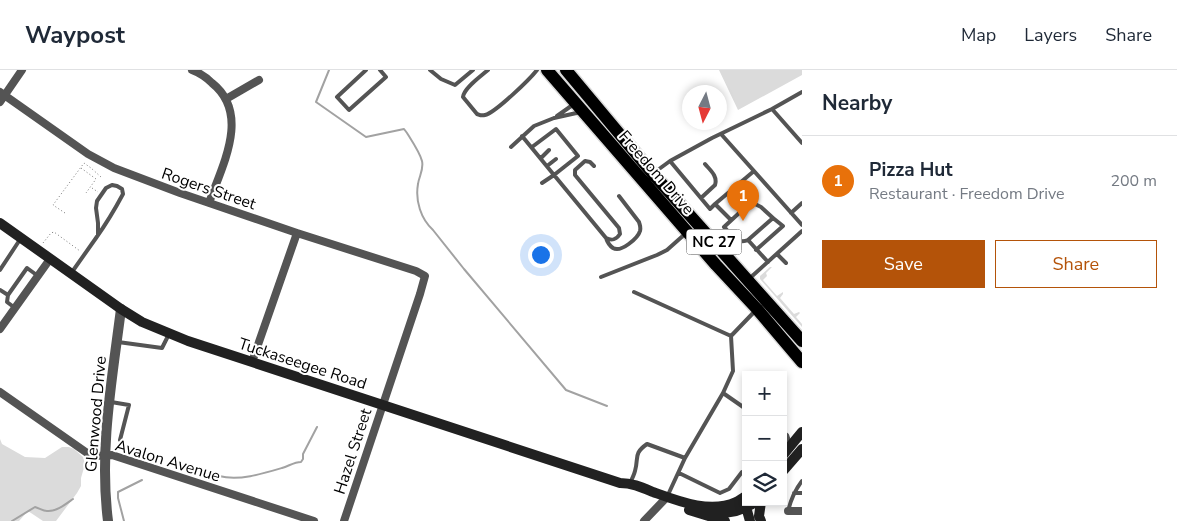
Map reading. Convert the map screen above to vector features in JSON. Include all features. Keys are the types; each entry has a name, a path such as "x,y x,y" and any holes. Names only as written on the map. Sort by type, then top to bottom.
{"main road":[{"name":"Freedom Drive","path":"547,70 802,362"},
{"name":"Freedom Drive","path":"566,70 653,174 802,341"},
{"path":"579,107 586,94"},
{"name":"Tuckaseegee Road","path":"0,223 121,309 142,322 169,334 620,483 630,483 689,510 718,513 732,512 745,506"},
{"path":"716,265 739,283 748,280"},
{"path":"789,441 802,432"},
{"path":"787,467 802,449"},
{"name":"Tuckaseegee Road","path":"620,483 627,489 664,499 694,504 720,506 735,503 742,499"},
{"path":"749,506 750,521"},
{"path":"760,506 759,516 761,521"},
{"path":"689,510 725,521"}],"street":[{"path":"2,96 22,70"},
{"path":"192,70 203,75 216,86 226,99 232,118 230,142 209,202"},
{"path":"226,99 259,80"},
{"name":"Rogers Street","path":"2,96 114,168 297,233 416,271 425,276"},
{"path":"252,362 297,233"},
{"path":"0,329 50,259"},
{"name":"Hazel Street","path":"344,521 425,276"},
{"name":"Glenwood Drive","path":"108,521 104,471 109,401 121,309"},
{"name":"Avalon Avenue","path":"0,392 90,455 112,455 314,521"},
{"path":"644,521 664,499"},
{"path":"788,511 802,512"}],"lane":[{"path":"366,70 337,97 349,110 386,77 380,70"},
{"path":"430,70 441,80 455,84 473,70"},
{"path":"488,70 462,94 462,97 477,114 484,116 505,101 538,70"},
{"path":"653,174 670,161 802,92"},
{"path":"554,118 579,107"},
{"path":"510,146 534,126 579,107"},
{"path":"772,109 802,143"},
{"path":"532,147 556,129 562,140 578,156 542,183"},
{"path":"721,134 802,225"},
{"path":"522,136 613,248 618,250 634,239 639,233 640,227 639,222 619,196"},
{"path":"540,158 549,150"},
{"path":"547,166 556,159"},
{"path":"594,166 590,162 585,161 575,170 575,175 619,228 620,234 618,238 610,240 606,238"},
{"path":"670,161 710,209 754,171"},
{"path":"701,198 716,182 715,176 705,164"},
{"path":"71,274 85,254 98,235 108,220 123,194 122,189 117,186 112,185 106,188 97,201 98,235"},
{"path":"756,250 783,226 761,207 751,202 724,227 742,242 748,240 773,218"},
{"path":"791,213 802,203"},
{"path":"716,204 731,220"},
{"path":"748,280 802,231"},
{"path":"601,277 667,250 687,232"},
{"path":"0,270 21,238"},
{"path":"748,240 768,262"},
{"path":"777,254 786,263"},
{"path":"15,308 7,302 8,295 27,268 38,276"},
{"path":"0,290 8,295"},
{"path":"634,292 731,336"},
{"path":"664,499 685,458 724,393 733,371 731,336 757,309"},
{"path":"117,341 162,348 169,334"},
{"path":"724,393 742,406"},
{"path":"109,401 128,405 120,440"},
{"path":"630,483 636,469 636,458 640,449 647,444 685,458"},
{"path":"678,473 720,494 729,489 742,472"},
{"path":"788,511 794,493 802,480"},
{"path":"794,493 802,494"}],"path":[{"path":"65,213 53,205 84,163 101,177"},
{"path":"80,168 96,179 86,193"},
{"path":"42,245 51,233 54,232 85,254"}],"shaded area":[{"path":"719,70 802,70 802,75 738,110"},
{"path":"772,267 766,273 767,276 763,280 777,296 783,292 780,298 794,314 800,313 796,317 802,324 802,327 760,279 760,276"},
{"path":"0,439 2,444 25,457 45,458 62,447 69,447 83,457 85,464 81,486 56,521 43,521 28,511 19,521 0,521"}],"waterway":[{"path":"329,70 316,102 366,137 404,129 420,154 422,161 417,197 425,221 566,390 607,406"},
{"path":"219,476 234,478 250,476 301,462 303,454 317,427"},
{"path":"124,521 118,492 142,480"},
{"path":"12,521 35,507 50,511 61,507 73,499"}],"place":[{"name":"Pizza Hut","path":"743,221"}]}
